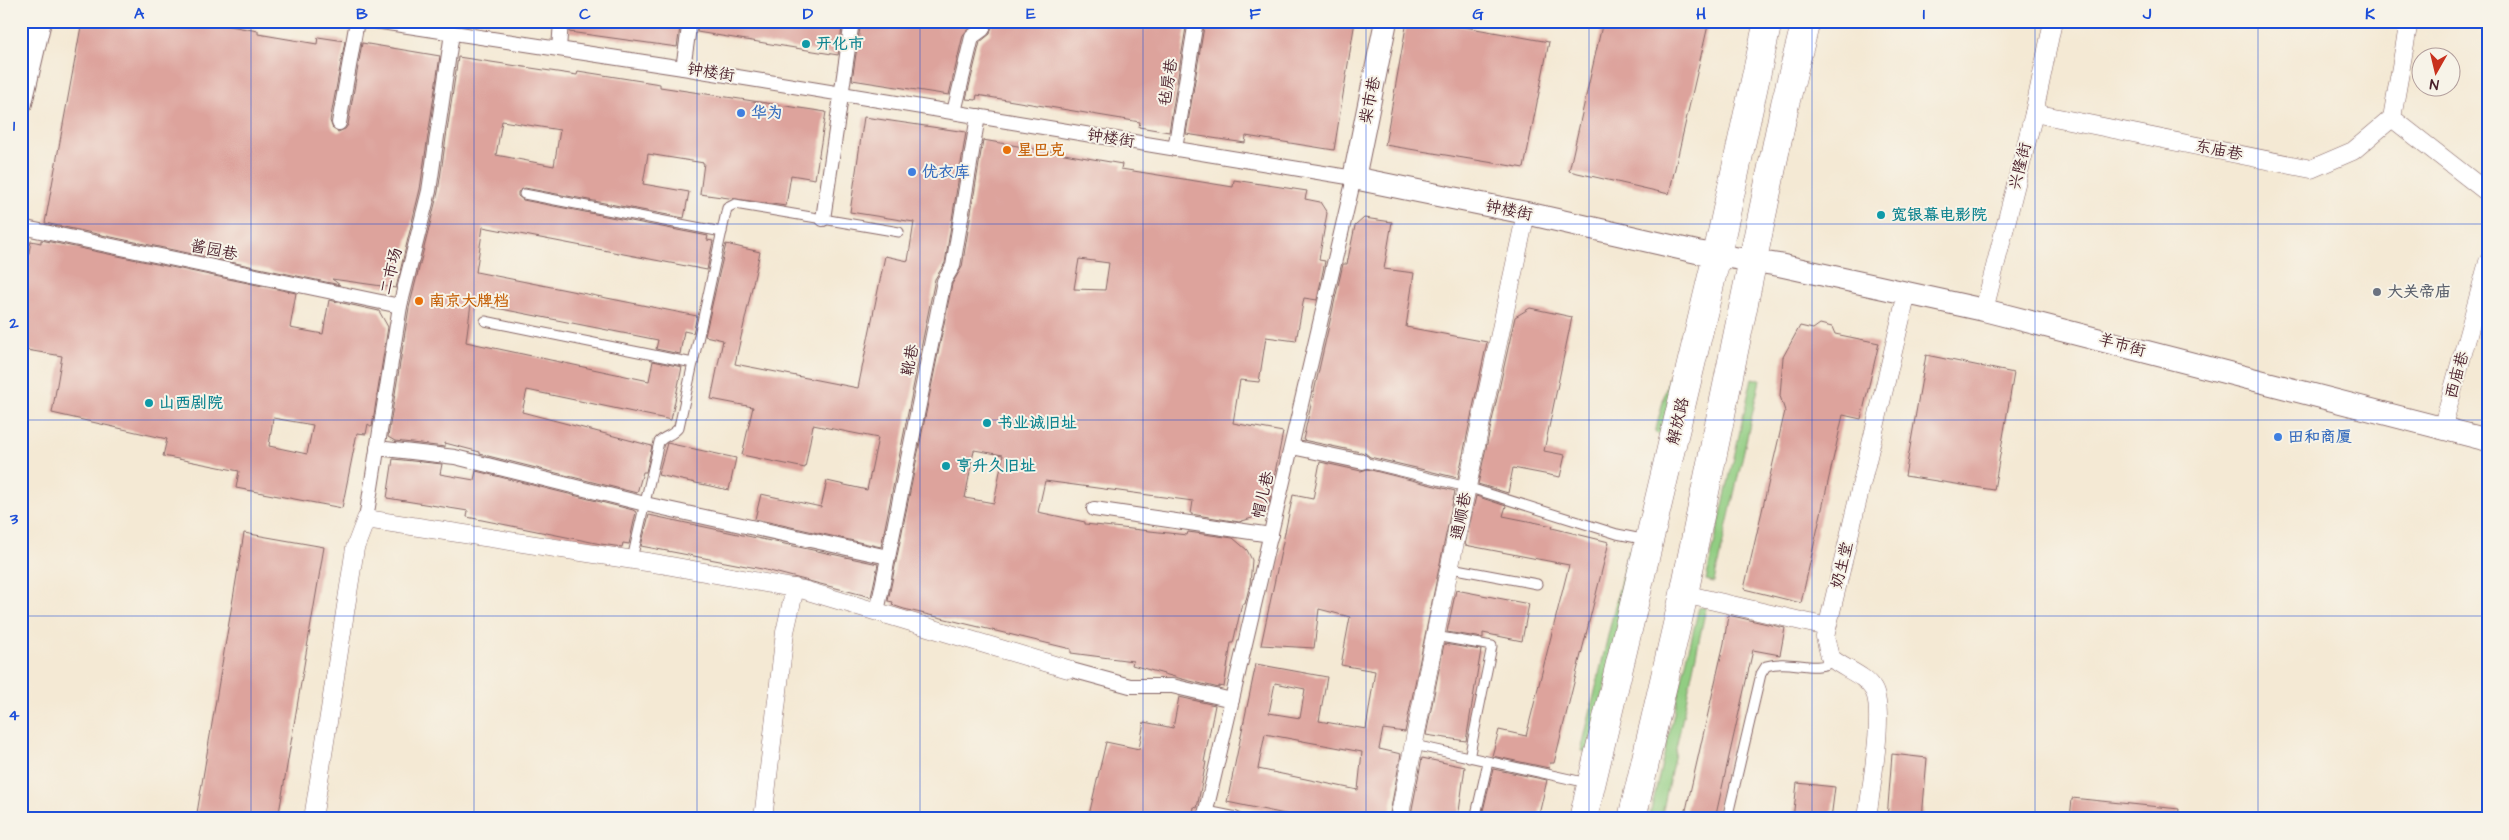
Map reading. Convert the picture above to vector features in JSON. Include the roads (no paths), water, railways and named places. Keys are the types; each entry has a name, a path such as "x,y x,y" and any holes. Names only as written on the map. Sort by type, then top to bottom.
{"main road":[{"name":"解放路","path":"1583,819 1717,255 1768,21"},
{"path":"1632,819 1684,594 1754,262 1785,104 1806,21"}],"street":[{"path":"21,102 40,21"},
{"path":"339,123 357,21"},
{"name":"钟楼街","path":"375,21 683,68 1354,178 1526,213 1697,252 1754,262"},
{"path":"559,49 561,21"},
{"path":"683,68 690,21"},
{"path":"823,219 852,21"},
{"path":"954,112 972,37 983,29 984,21"},
{"name":"毡房巷","path":"1175,149 1196,21"},
{"name":"柴市巷","path":"1354,178 1386,21"},
{"name":"兴隆街","path":"1984,310 2034,113 2052,21"},
{"path":"2409,21 2392,118 2488,193"},
{"name":"二市场","path":"366,519 400,306 429,191 452,33"},
{"name":"东庙巷","path":"2034,113 2311,169 2353,150 2392,118"},
{"name":"靴巷","path":"877,612 944,282 953,266 978,116"},
{"name":"帽儿巷","path":"1205,816 1354,178"},
{"name":"通顺巷","path":"1400,819 1435,636 1526,213"},
{"name":"酱园巷","path":"21,227 400,306"},
{"name":"羊市街","path":"1754,262 1984,310 2488,440"},
{"name":"西庙巷","path":"2442,429 2488,262"},
{"name":"奶生堂","path":"1834,661 1826,648 1827,627 1907,293"},
{"path":"1292,447 1363,462"},
{"path":"377,448 455,458 645,504 888,556"},
{"path":"1094,509 1271,535"},
{"path":"313,819 355,548 366,519 632,559 799,589 1130,686 1172,686 1232,700"},
{"path":"763,819 785,632 799,589"},
{"path":"773,819 799,589"},
{"path":"1684,594 1827,627"},
{"path":"1834,661 1859,676 1873,688 1878,701 1877,731 1867,819"},
{"path":"1205,816 1235,819"}],"lane":[{"path":"524,194 722,232"},
{"path":"632,559 659,442 662,438 674,434 679,427 727,208 735,204 900,232"},
{"path":"485,321 693,363"},
{"path":"1363,462 1467,487 1617,534 1649,541"},
{"path":"1451,568 1537,584"},
{"path":"1435,636 1492,646 1469,758"},
{"path":"1726,819 1761,674 1766,666 1780,662 1817,667 1834,661"},
{"path":"1414,746 1591,784"},
{"path":"1474,819 1488,762"}],"place":[{"name":"开化市","path":"806,44"},
{"name":"华为","path":"741,113"},
{"name":"星巴克","path":"1007,150"},
{"name":"优衣库","path":"912,172"},
{"name":"宽银幕电影院","path":"1881,215"},
{"name":"大关帝庙","path":"2377,292"},
{"name":"南京大牌档","path":"419,301"},
{"name":"山西剧院","path":"149,403"},
{"name":"书业诚旧址","path":"987,423"},
{"name":"田和商厦","path":"2278,437"},
{"name":"亨升久旧址","path":"946,466"}]}
